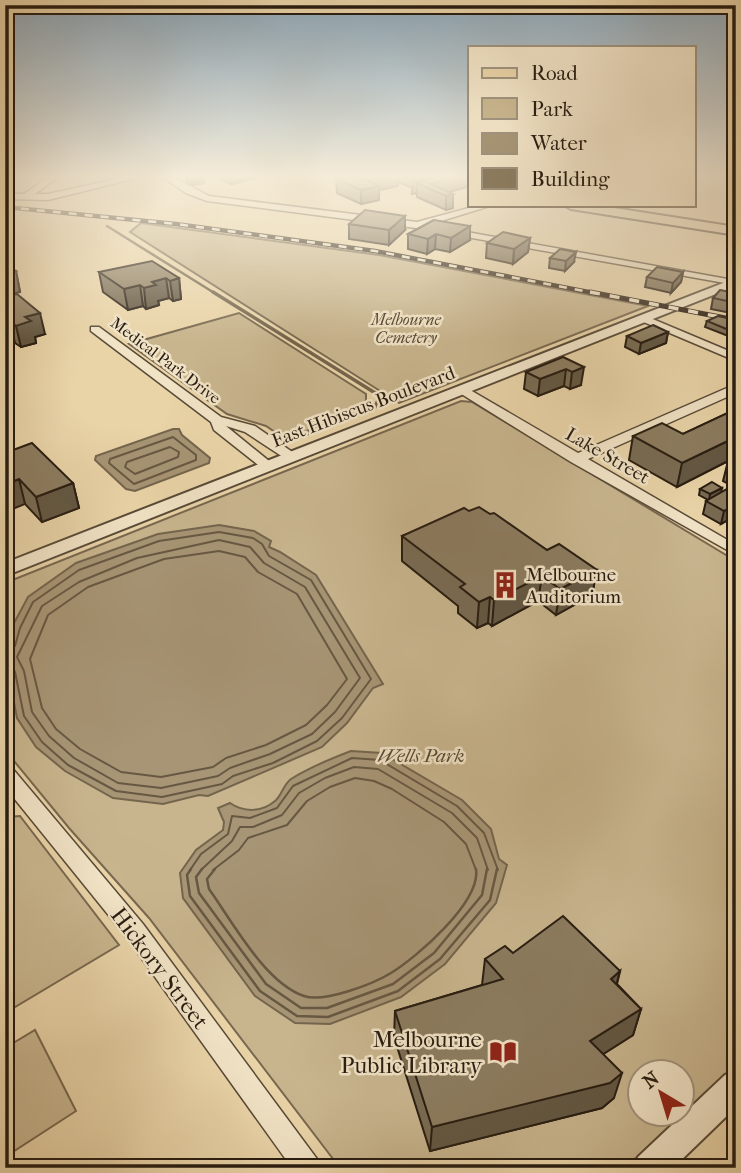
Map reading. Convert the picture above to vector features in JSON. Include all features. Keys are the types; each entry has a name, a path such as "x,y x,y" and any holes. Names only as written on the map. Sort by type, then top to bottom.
{"street":[{"path":"448,231 734,282"},
{"name":"East Hibiscus Boulevard","path":"5,570 734,282"},
{"path":"643,318 732,359"},
{"name":"Medical Park Drive","path":"95,329 217,420 250,429 291,456"},
{"path":"576,460 736,388"},
{"name":"Lake Street","path":"461,390 576,460 735,550"},
{"name":"Medical Park Drive","path":"217,420 219,427 267,466"},
{"name":"Hickory Street","path":"5,773 135,931 308,1168"},
{"path":"649,1168 736,1086"}],"green space":[{"name":"Melbourne Cemetery","path":"199,231 379,255 648,306 399,403 130,232"},
{"path":"239,313 366,394 366,409 285,439 266,426 227,414 129,344"},
{"name":"Wells Park","path":"461,401 472,402 736,561 736,1065 696,1103 696,1058 626,1058 626,1128 669,1128 638,1157 617,1168 340,1168 149,918 69,828 5,750 5,583"},
{"path":"20,816 119,945 5,1013 5,817"},
{"path":"35,1030 76,1111 8,1155 5,1150 5,1048"}],"water":[{"path":"179,429 182,435 210,458 209,463 135,491 126,489 95,460 96,456"},
{"path":"219,525 254,531 271,541 269,547 316,575 383,684 373,688 347,723 322,747 208,796 199,795 163,804 113,798 65,771 36,747 17,718 5,656 13,625 28,597 76,563 158,534"},
{"path":"351,751 382,753 462,800 491,829 499,859 507,865 496,903 445,964 401,997 330,1024 295,1023 255,996 183,898 180,873 196,850 223,830 224,822 218,808 230,803 246,809 264,808 277,799 291,779"}],"building":[{"path":"414,231 462,231 451,238 436,234 428,239 408,234"},
{"path":"503,232 530,238 514,249 487,243"},
{"path":"560,249 576,252 566,261 550,258"},
{"path":"152,261 179,278 152,282 156,285 144,288 140,285 124,289 99,272"},
{"path":"657,267 683,272 673,283 647,277"},
{"path":"5,269 16,271 5,274"},
{"path":"720,290 736,293 736,303 713,298"},
{"path":"17,294 40,313 25,317 31,321 16,326 10,321 5,322 5,297"},
{"path":"718,316 736,320 736,333 707,321"},
{"path":"653,325 668,332 641,343 627,336"},
{"path":"563,357 584,367 572,372 566,369 540,379 526,372"},
{"path":"736,409 736,437 682,463 633,436 662,423 683,434"},
{"path":"32,443 73,483 36,497 19,479 5,485 5,453"},
{"path":"736,459 736,467 728,463"},
{"path":"712,482 722,488 710,494 700,489"},
{"path":"727,489 736,494 732,499 736,501 736,505 724,511 706,501"},
{"path":"479,507 490,514 494,513 547,550 559,544 597,570 560,589 542,576 494,600 490,597 479,602 460,587 465,584 402,536 464,508 469,511"},
{"name":"Melbourne Public Library","path":"563,916 620,971 611,979 641,1009 590,1041 622,1073 610,1083 432,1127 395,1011 503,979 485,959 505,946 513,953"}],"waterway":[{"path":"115,231 216,294"},
{"path":"213,292 380,396 375,407 299,437"}],"railway":[{"path":"226,231 375,251 599,294"},
{"path":"590,292 736,320"}],"place":[{"name":"Melbourne Auditorium","path":"505,585"},
{"name":"Melbourne Public Library","path":"503,1052"}]}
